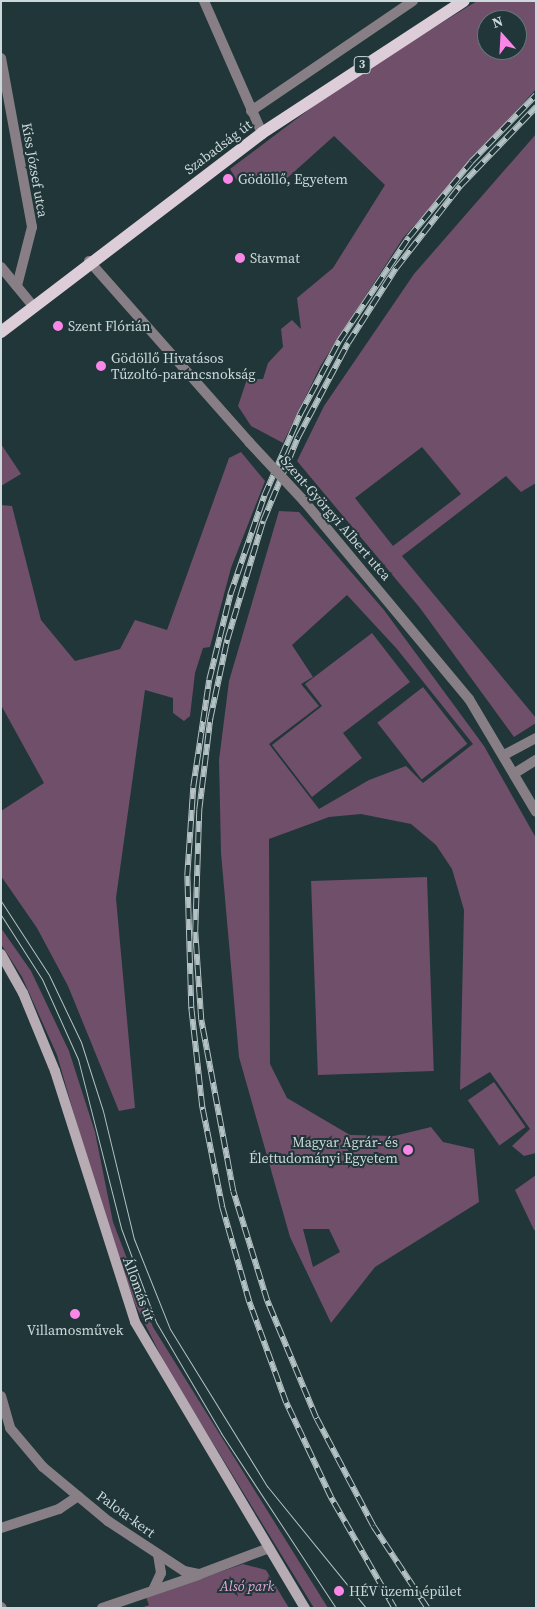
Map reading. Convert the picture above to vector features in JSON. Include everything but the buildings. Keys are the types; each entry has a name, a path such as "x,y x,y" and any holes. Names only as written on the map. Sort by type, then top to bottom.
{"main road":[{"name":"Szabadság út","path":"1,332 89,262 262,133 464,1"},
{"name":"Állomás út","path":"1,954 24,993 55,1070 135,1322 305,1608"}],"street":[{"path":"204,1 262,133"},
{"name":"Szabadság út","path":"251,111 413,1"},
{"name":"Kiss József utca","path":"1,58 32,227 16,286"},
{"name":"Szent-Györgyi Albert utca","path":"89,262 304,501 422,638 504,755 536,812"},
{"path":"1,267 33,306"},
{"path":"504,755 536,738"},
{"path":"515,773 536,760"},
{"name":"Palota-kert","path":"1,1396 3,1415 42,1467 78,1496 158,1554 184,1571 200,1574"},
{"name":"Palota-kert","path":"1,1528 60,1509 78,1496"},
{"path":"102,1608 269,1548"},
{"name":"Palota-kert","path":"153,1590 161,1573 158,1554"}],"green space":[{"path":"477,1 536,1 536,89 403,238 321,365 283,443 251,426 238,406 247,379 263,379 268,363 283,347 281,329 292,320 301,329 297,298 333,268 385,185 334,136 285,180 238,182 230,169 344,83"},
{"path":"536,134 536,483 521,492 506,476 402,556 536,718 536,723 514,737 420,608 297,461 324,406 414,274","holes":["422,447 461,494 393,546 355,498"]},
{"path":"1,444 21,474 1,486"},
{"path":"241,452 265,481 231,568 210,647 203,648 195,673 190,716 184,721 173,713 173,698 145,690 116,898 135,1108 119,1111 68,986 37,928 1,876 1,811 44,783 1,705 1,505 12,506 41,620 75,661 120,649 135,620 167,630 229,458"},
{"path":"279,511 299,512 384,610 484,746 536,838 536,1153 524,1156 512,1146 530,1129 490,1072 460,1090 464,910 452,869 436,845 411,824 361,814 329,817 269,839 270,1064 287,1098 350,1135 394,1136 431,1127 443,1142 474,1149 479,1202 375,1267 331,1323 290,1237 239,1057 221,853 219,760 229,681","holes":["347,595 397,649 473,744 423,783 406,766 369,780 319,809 269,744 319,706 301,684 313,677 292,645","303,1229 329,1229 340,1252 313,1267"]},
{"path":"372,633 410,682 343,733 362,758 312,797 272,745 322,706 305,684"},
{"path":"423,687 467,744 422,779 377,723"},
{"path":"427,877 434,1071 318,1075 311,881"},
{"path":"1,928 31,971 69,1051 95,1132 113,1222 153,1327 328,1608 314,1608 167,1368 136,1306 106,1225 57,1055 22,977 1,944"},
{"path":"494,1082 526,1127 499,1145 468,1100"},
{"path":"536,1175 536,1230 534,1230 515,1190"},
{"name":"Alsó park","path":"243,1564 266,1570 289,1608 141,1608 149,1605 146,1597"}],"tram line":[{"path":"1,901 49,975 81,1042 103,1111 134,1239 170,1329 267,1486 366,1608"},
{"path":"1,915 42,979 78,1059 121,1228 156,1322 221,1433 336,1608"}],"railway":[{"path":"394,1608 331,1498 286,1403 249,1302 222,1207 202,1107 191,1007 187,876 193,787 209,680 230,595 264,496 300,414 339,341 409,237 471,162 536,95"},
{"path":"427,1608 373,1526 316,1418 267,1301 233,1191 201,1020 195,931 199,810 210,719 227,640 263,521 298,437 348,343 396,268 460,186 536,107"}],"place":[{"name":"Gödöllő, Egyetem","path":"228,179"},
{"name":"Stavmat","path":"240,258"},
{"name":"Szent Flórián","path":"58,326"},
{"name":"Gödöllő Hivatásos Tűzoltó-parancsnokság","path":"101,366"},
{"name":"Magyar Agrár- és Élettudományi Egyetem","path":"408,1150"},
{"name":"Villamosművek","path":"75,1314"},
{"name":"HÉV üzemi épület","path":"339,1591"}]}
